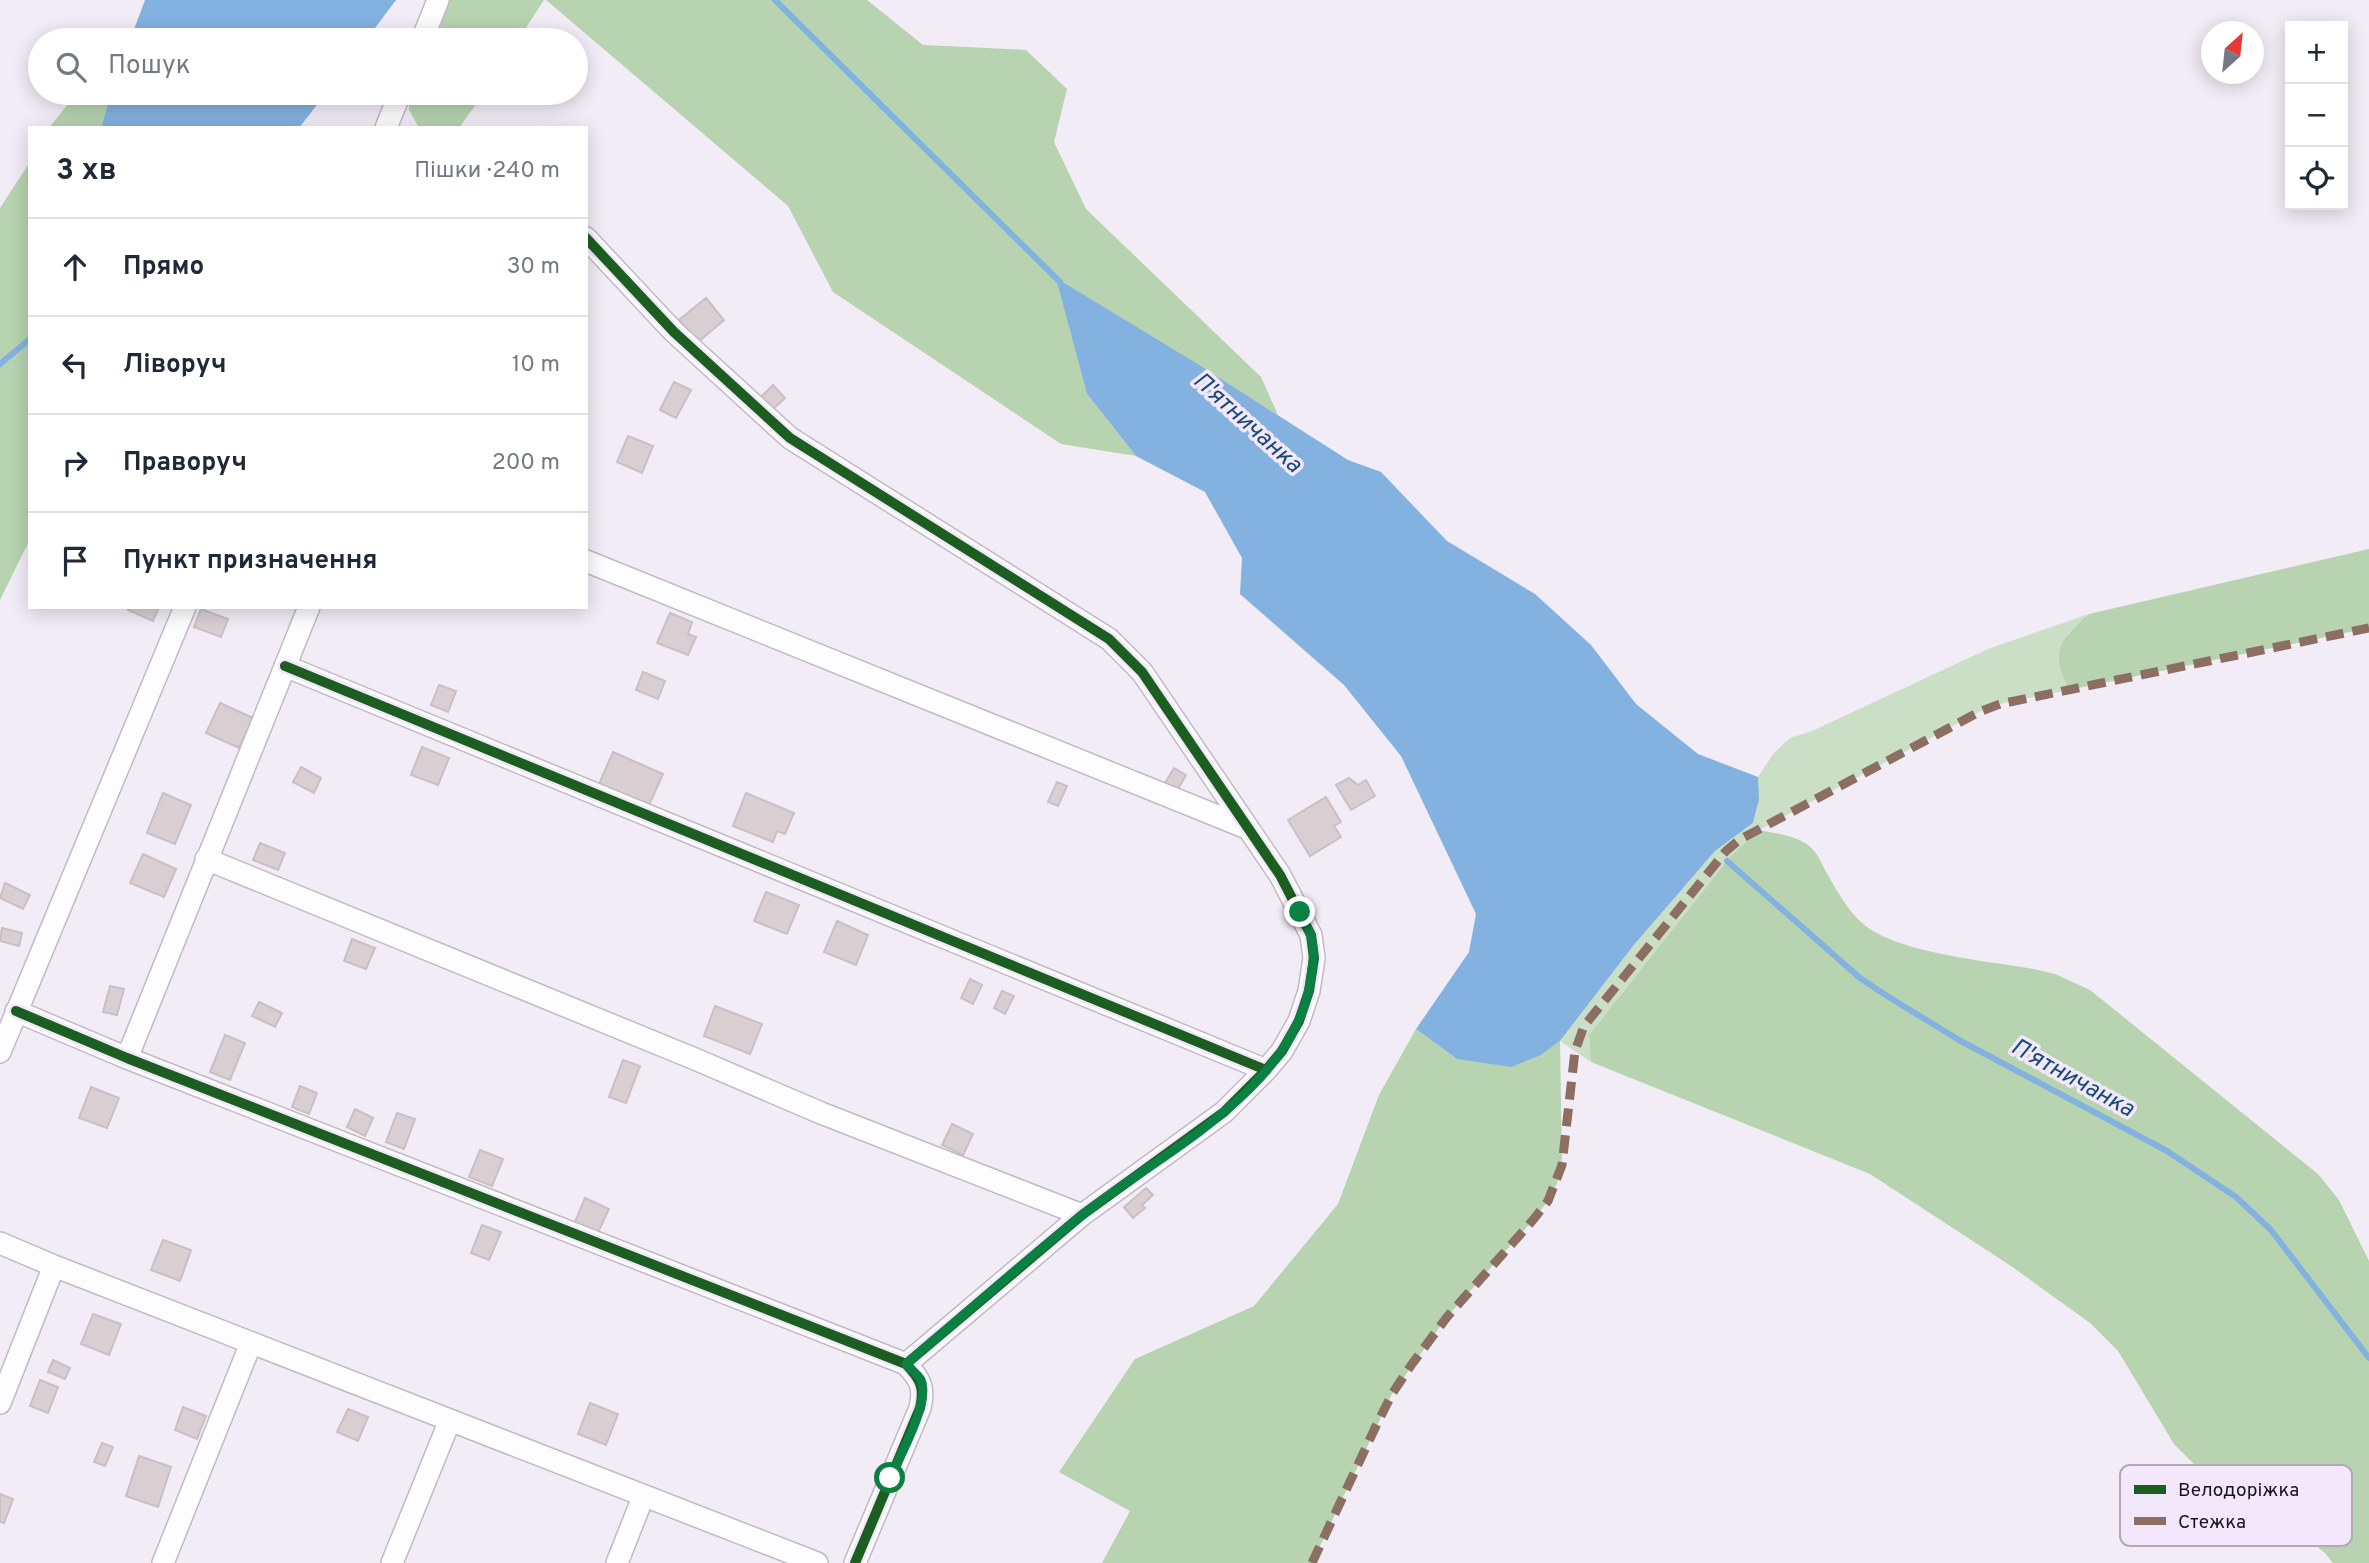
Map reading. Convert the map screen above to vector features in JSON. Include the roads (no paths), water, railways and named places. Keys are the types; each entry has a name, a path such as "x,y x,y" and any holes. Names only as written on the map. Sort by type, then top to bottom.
{"street":[{"path":"427,28 438,0"},
{"path":"387,126 395,105"},
{"path":"588,240 674,332 790,438 1109,639 1142,672 1280,875 1311,936 1314,958 1309,990 1299,1021 1282,1051 1266,1070 1224,1112 1082,1215 906,1364"},
{"path":"588,562 1247,828"},
{"path":"0,1052 184,609"},
{"path":"127,1058 308,609"},
{"path":"285,666 1266,1070"},
{"path":"206,859 821,1113 1082,1215"},
{"path":"16,1011 127,1058 906,1364 921,1380 924,1393 855,1563"},
{"path":"0,1243 817,1563"},
{"path":"0,1403 54,1266"},
{"path":"163,1563 251,1343"},
{"path":"392,1563 450,1420"},
{"path":"617,1563 643,1497"}],"water":[{"path":"145,0 396,0 375,28 134,28"},
{"path":"108,105 317,105 301,126 102,126"},
{"path":"1056,278 1348,460 1381,472 1447,541 1535,594 1591,645 1636,704 1698,754 1758,777 1759,800 1753,823 1715,851 1633,946 1560,1041 1541,1055 1511,1067 1457,1059 1416,1029 1469,952 1476,914 1401,756 1344,685 1240,594 1242,558 1205,492 1136,456 1087,394"}],"waterway":[{"name":"П'ятничанка","path":"775,0 1060,282"},
{"path":"0,364 28,341"},
{"name":"П'ятничанка","path":"1727,861 1860,978 1887,996 1959,1040 2167,1151 2236,1197 2271,1230 2369,1358"}]}
